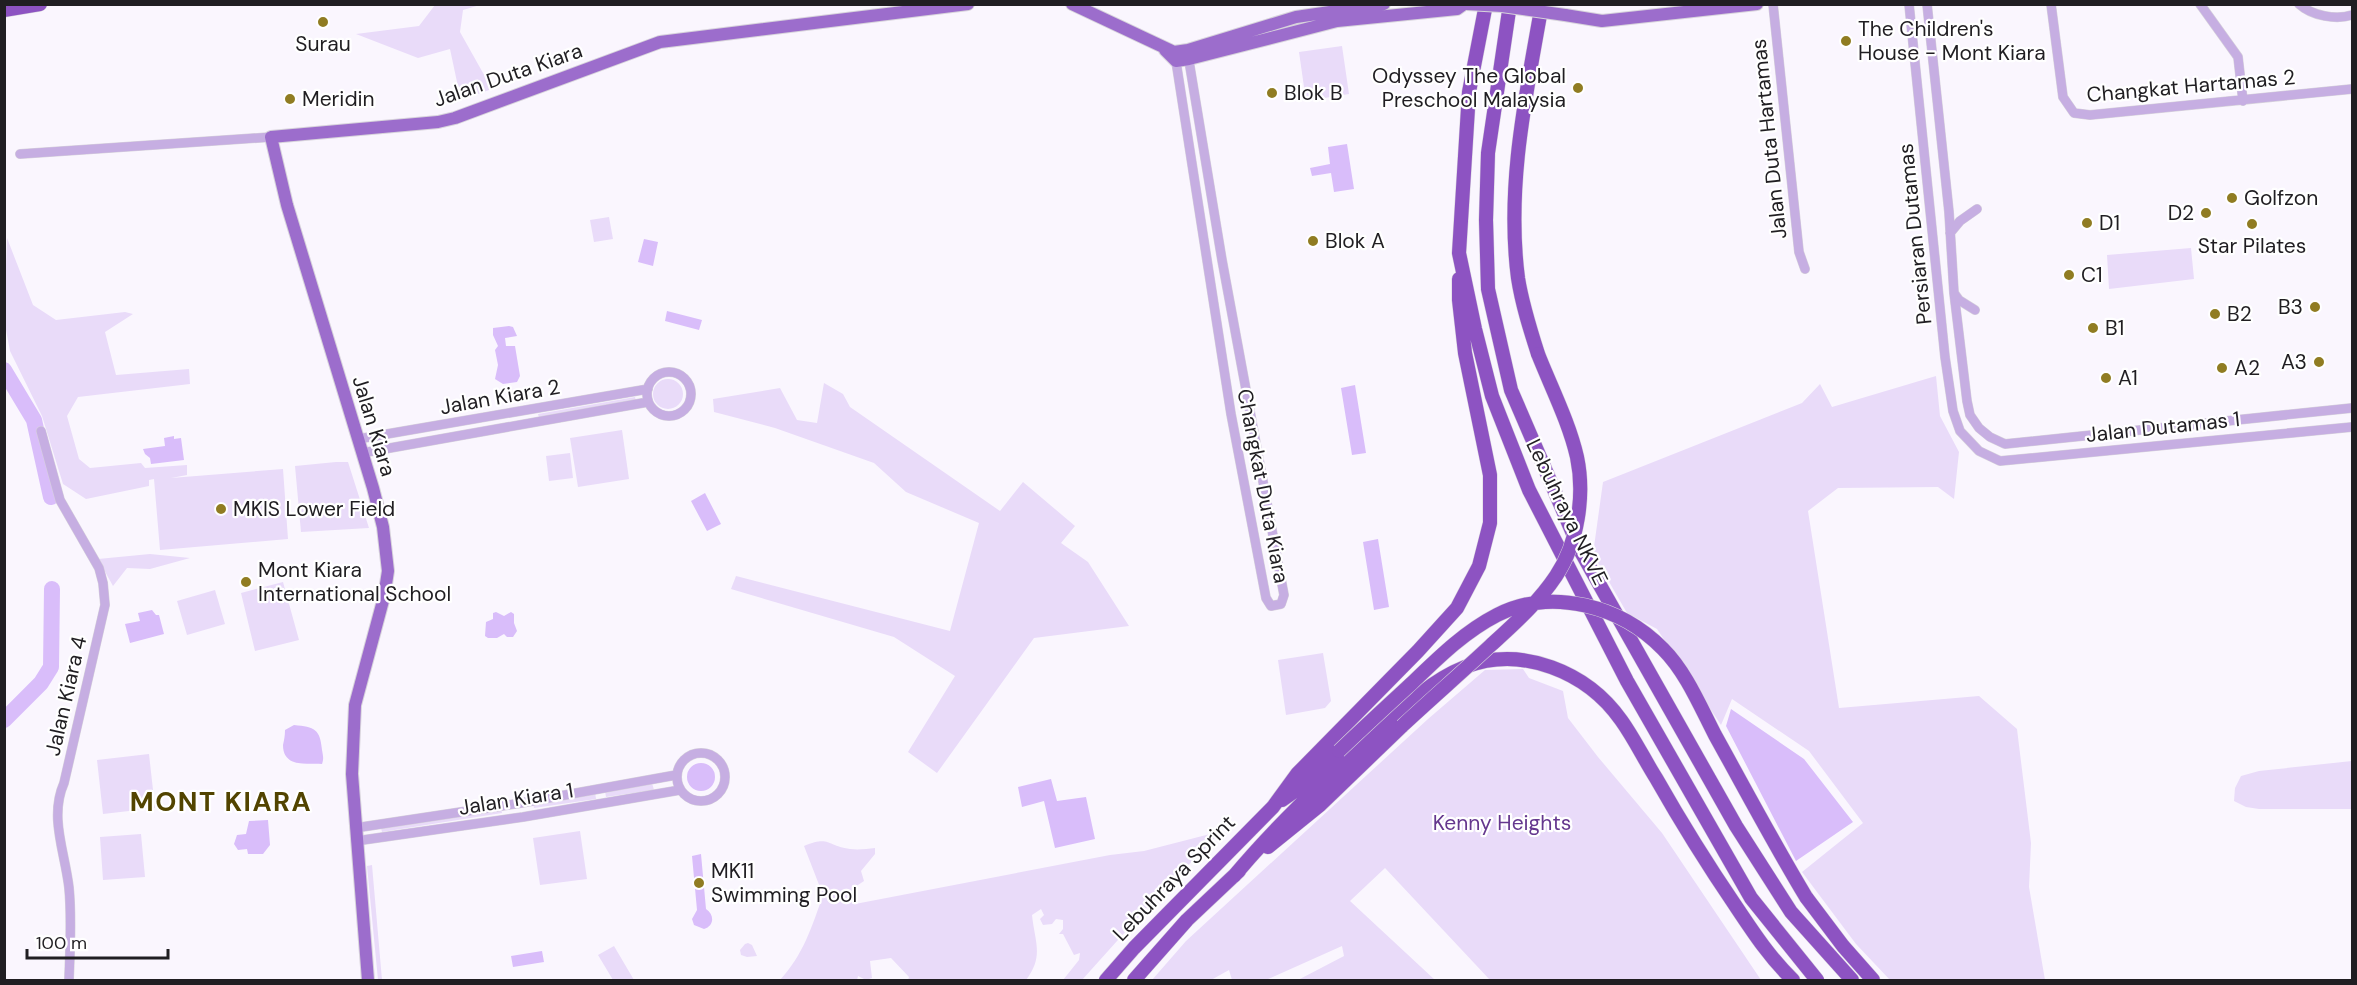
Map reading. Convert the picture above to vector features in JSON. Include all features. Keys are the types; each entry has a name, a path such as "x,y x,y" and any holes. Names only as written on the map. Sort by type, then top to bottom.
{"highway":[{"path":"4,10 40,4"},
{"name":"Lebuhraya NKVE","path":"1486,4 1469,92 1459,253 1492,396 1529,490 1627,681 1751,898 1816,981"},
{"name":"Lebuhraya NKVE","path":"1510,4 1488,153 1486,232 1488,289 1511,390 1580,550 1736,826 1791,912 1852,981"},
{"path":"1234,876 1320,805 1402,726 1532,608 1558,575 1570,546 1579,516 1580,484 1576,457 1538,354 1526,317 1518,279 1514,191 1518,144 1542,4"},
{"path":"1273,807 1297,774 1457,608 1479,566 1490,523 1490,475 1465,353 1459,300 1459,253"},
{"path":"1273,807 1302,786 1446,650 1498,614 1547,602 1575,602 1603,610 1640,628 1665,651 1686,682 1806,897 1873,981"},
{"path":"1234,876 1263,841 1345,762 1418,695 1442,678 1467,667 1490,661 1539,662 1572,675 1598,693 1621,720 1698,850 1772,959 1793,981"},
{"name":"Lebuhraya Sprint","path":"1106,981 1134,948 1273,807"},
{"name":"Lebuhraya Sprint","path":"1134,981 1187,920 1234,876"}],"main road":[{"name":"Jalan Duta Kiara","path":"271,137 438,122 660,42 968,4"},
{"path":"1072,4 1171,54 1188,55 1284,20 1457,9 1466,4 1513,8 1602,21 1757,4"},
{"path":"1328,18 1384,4"},
{"name":"Jalan Kiara","path":"271,137 287,205 384,527 388,571 384,597 354,705 352,774 368,981"}],"street":[{"name":"Jalan Duta Hartamas","path":"1773,4 1799,252 1805,269"},
{"name":"Persiaran Dutamas","path":"1909,4 1945,357 1953,411 1960,431 1979,451"},
{"name":"Persiaran Dutamas","path":"1927,4 1954,293 1970,415 1979,429 1989,437"},
{"name":"Changkat Hartamas 2","path":"2052,4 2063,97 2074,113 2090,115 2352,89"},
{"path":"2200,4 2238,57 2243,101"},
{"path":"2299,4 2304,9 2324,16 2352,15"},
{"name":"Changkat Duta Kiara","path":"1171,54 1231,414 1266,598 1270,606 1275,607 1281,604 1284,596 1222,260 1188,55"},
{"name":"Jalan Duta Kiara","path":"20,154 271,137"},
{"path":"1950,233 1960,221 1977,209"},
{"path":"1954,293 1959,300 1975,310"},
{"path":"671,373 684,379 690,391 688,405 677,414 661,414 648,402 648,389 657,376 671,373"},
{"name":"Jalan Kiara 2","path":"358,440 648,389"},
{"name":"Jalan Kiara 2","path":"362,453 648,402"},
{"name":"Jalan Dutamas 1","path":"1989,437 2005,444 2352,408"},
{"name":"Jalan Dutamas 1","path":"1979,451 2000,461 2052,458 2285,432 2352,427"},
{"name":"Jalan Kiara 4","path":"41,431 60,500 99,568 105,605 64,783 58,795 58,829 69,888 69,981"},
{"path":"696,753 704,753 718,760 725,775 721,791 707,801 692,800 680,790 676,775 682,761 696,753"},
{"name":"Jalan Kiara 1","path":"356,835 676,775"},
{"name":"Jalan Kiara 1","path":"356,835 523,817 680,790"}],"green space":[{"path":"435,5 480,5 463,10 460,32 492,89 455,102 457,82 450,49 418,58 356,34 419,26"},
{"path":"1342,46 1349,94 1306,101 1299,52"},
{"path":"609,217 613,239 594,242 590,220"},
{"path":"7,238 33,305 56,320 125,312 133,314 105,332 116,375 189,369 190,384 78,397 67,416 79,459 90,468 141,463 145,468 187,465 187,475 171,478 283,469 288,539 160,550 154,479 149,480 149,486 86,499 63,484 42,416 10,351 4,319"},
{"path":"2191,248 2194,279 2109,289 2107,255"},
{"path":"1936,376 1940,416 1959,452 1954,499 1938,487 1838,488 1808,511 1839,708 1979,696 2017,729 2031,843 2029,887 2045,980 1890,980 1856,944 1802,872 1863,823 1809,751 1732,699 1721,725 1657,629 1627,613 1593,554 1603,482 1802,403 1820,384 1832,407"},
{"path":"668,379 679,383 683,394 679,405 668,409 657,405 653,394 657,383"},
{"path":"824,383 843,394 850,407 1000,511 1023,482 1075,526 1061,543 1088,562 1129,626 1034,638 937,773 908,752 955,676 894,637 731,589 736,576 950,631 979,523 906,492 874,463 775,428 714,412 713,399 780,388 797,420 817,423"},
{"path":"635,397 636,401 539,418 538,414"},
{"path":"622,430 629,479 578,487 570,438"},
{"path":"570,453 573,478 549,481 546,456"},
{"path":"348,462 369,528 301,532 295,466"},
{"path":"150,554 190,558 150,569 127,568 113,586 98,559"},
{"path":"283,582 299,640 255,651 241,593"},
{"path":"215,590 225,624 187,635 177,601"},
{"path":"1323,653 1331,701 1325,708 1286,715 1278,660"},
{"name":"Kenny Heights","path":"1523,669 1529,678 1563,691 1568,718 1662,833 1761,980 1490,980 1385,868 1350,901 1435,980 1298,980 1344,956 1342,946 1266,980 1232,980 1229,970 1211,980 1152,980 1186,941 1428,719 1485,670"},
{"path":"149,754 155,808 103,814 97,760"},
{"path":"2352,761 2352,809 2259,809 2246,807 2234,801 2235,788 2241,776 2259,771"},
{"path":"652,783 654,790 606,797 605,791"},
{"path":"595,792 596,799 534,808 533,803"},
{"path":"501,808 502,813 382,832 381,828"},
{"path":"580,831 587,879 540,885 533,838"},
{"path":"1214,833 1215,838 1152,902 1082,980 1063,980 1079,960 1080,953 1074,955 1063,934 1059,934 1063,929 1063,920 1056,919 1052,924 1043,925 1040,919 1044,915 1041,909 1032,915 1037,956 1026,980 908,980 909,977 891,958 870,961 872,978 866,980 858,976 857,980 780,980 801,951 823,895 804,846 812,843 824,841 842,848 875,848 875,854 861,871 864,881 858,885 852,897 855,904 1110,855 1144,851"},
{"path":"141,834 145,877 103,880 100,837"},
{"path":"372,865 382,980 378,980 367,866"},
{"path":"748,943 752,945 757,956 741,955 740,950"},
{"path":"614,946 634,980 613,980 598,955"}],"shaded area":[{"path":"1347,144 1354,189 1334,192 1331,173 1312,176 1310,168 1330,164 1328,147"},
{"path":"644,239 658,242 653,266 638,262"},
{"path":"667,311 702,320 699,330 665,321"},
{"path":"513,327 517,336 505,338 506,346 515,346 520,376 517,382 503,384 495,379 498,365 495,350 498,346 493,335 493,328"},
{"path":"1355,385 1366,453 1352,455 1341,388"},
{"path":"174,436 174,439 181,438 184,460 151,464 150,458 143,449 165,446 164,438"},
{"path":"705,493 721,524 707,531 691,501"},
{"path":"1378,539 1389,607 1374,610 1363,542"},
{"path":"152,610 159,615 164,634 130,643 125,624 140,621 138,613"},
{"path":"511,612 514,614 517,631 513,637 507,637 504,634 497,638 485,636 486,622 493,619 493,613 504,616"},
{"path":"1731,709 1804,759 1853,822 1796,861 1726,726"},
{"path":"294,725 312,728 318,733 323,755 322,764 297,763 287,758 283,745 285,730"},
{"path":"701,763 711,767 715,777 711,787 701,791 691,787 687,777 691,767"},
{"path":"1051,779 1057,801 1086,797 1095,839 1055,848 1044,801 1022,807 1018,787"},
{"path":"268,820 270,845 263,854 248,854 247,849 238,850 234,844 237,835 246,834 249,821"},
{"name":"MK11 Swimming Pool","path":"701,854 706,909 711,914 712,920 710,925 704,929 694,925 692,919 697,910 692,856"},
{"path":"542,951 544,962 513,967 511,956"}],"waterway":[{"path":"4,370 34,420 51,497"},
{"path":"4,720 41,683 51,667 52,589"}],"place":[{"name":"Surau","path":"323,22"},
{"name":"The Children's House - Mont Kiara","path":"1846,41"},
{"name":"Odyssey The Global Preschool Malaysia","path":"1578,88"},
{"name":"Blok B","path":"1272,93"},
{"name":"Meridin","path":"290,99"},
{"name":"Golfzon","path":"2232,198"},
{"name":"D2","path":"2206,213"},
{"name":"D1","path":"2087,223"},
{"name":"Star Pilates","path":"2252,224"},
{"name":"Blok A","path":"1313,241"},
{"name":"C1","path":"2069,275"},
{"name":"B3","path":"2315,307"},
{"name":"B2","path":"2215,314"},
{"name":"B1","path":"2093,328"},
{"name":"A3","path":"2319,362"},
{"name":"A2","path":"2222,368"},
{"name":"A1","path":"2106,378"},
{"name":"MKIS Lower Field","path":"221,509"},
{"name":"Mont Kiara International School","path":"246,582"},
{"name":"MK11 Swimming Pool","path":"699,883"}],"district":[{"name":"MONT KIARA","path":"221,801"}]}
